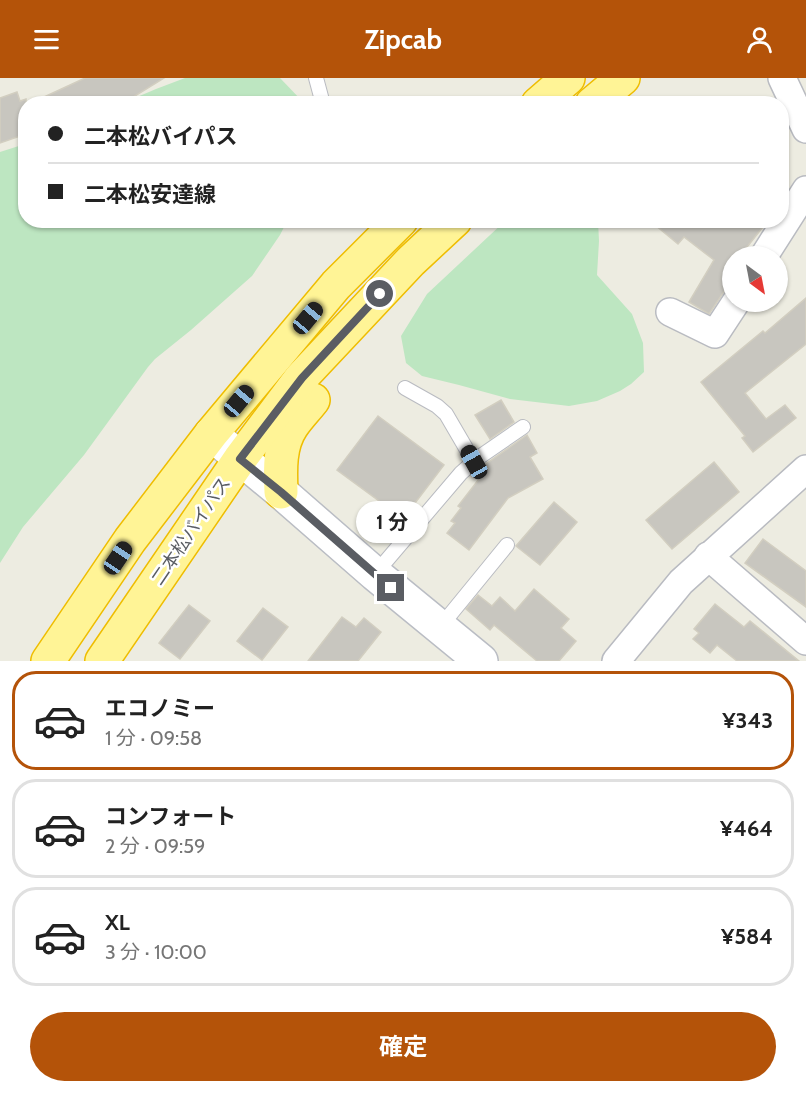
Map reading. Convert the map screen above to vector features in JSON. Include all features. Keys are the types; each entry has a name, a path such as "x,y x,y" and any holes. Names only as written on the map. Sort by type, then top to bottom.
{"highway":[{"path":"547,96 568,78"},
{"path":"602,96 623,78"},
{"path":"48,661 130,540 211,434 336,285 393,228"},
{"name":"二本松バイパス","path":"102,661 240,459 302,378 411,261 446,228"},
{"path":"281,492 280,465 284,443 290,428 447,245 457,228"}],"main road":[{"path":"211,434 481,661"}],"street":[{"path":"782,78 806,129"},
{"path":"789,217 806,190"},
{"path":"770,246 782,228"},
{"path":"670,312 715,334 729,312"},
{"path":"616,661 681,582 806,469"},
{"path":"708,556 806,640"}],"lane":[{"path":"316,78 321,96"},
{"path":"405,387 446,414 474,462"},
{"path":"375,574 461,473 523,427"},
{"path":"440,627 507,545"}],"green space":[{"path":"185,78 280,78 297,96 140,96"},
{"path":"18,146 18,228 284,228 252,276 148,367 84,455 23,527 0,563 0,152"},
{"path":"498,228 598,228 597,275 632,314 643,343 644,372 620,391 597,401 569,406 510,399 422,376 406,363 401,336 427,294"}],"building":[{"path":"85,78 164,78 135,96 46,96"},
{"path":"17,92 18,96 18,137 0,143 0,98"},
{"path":"659,228 762,228 748,246 722,246 722,294 709,314 689,302 714,260 684,237 678,244"},
{"path":"806,298 806,344 745,393 766,419 785,405 796,418 753,452 742,438 745,436 701,382"},
{"path":"501,400 514,422 490,439 475,415"},
{"path":"378,416 444,465 384,541 361,524 379,501 337,470"},
{"path":"527,435 537,453 530,457 543,479 508,498 469,550 447,533 455,523 451,521 461,508 458,506 486,470 483,466"},
{"path":"714,462 739,492 672,549 646,520"},
{"path":"554,502 577,522 540,565 516,546"},
{"path":"763,539 806,571 806,607 745,563"},
{"path":"534,589 569,619 561,628 576,641 559,661 537,661 494,625 490,630 466,609 478,595 492,606 500,597 515,611"},
{"path":"715,604 744,627 750,621 799,661 737,661 717,645 710,653 693,639 699,633 694,629"},
{"path":"189,605 210,621 180,659 159,643"},
{"path":"263,608 288,627 262,660 237,641"},
{"path":"342,617 356,627 364,618 381,632 358,661 308,661"}],"route":[{"path":"380,294 302,378 240,459 391,588"}]}
